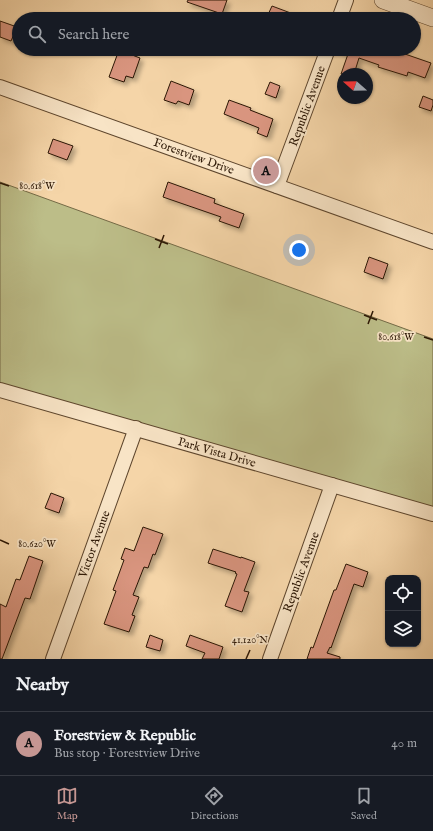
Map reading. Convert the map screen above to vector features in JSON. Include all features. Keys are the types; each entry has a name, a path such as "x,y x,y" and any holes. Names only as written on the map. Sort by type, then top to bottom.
{"street":[{"path":"342,12 346,0"},
{"path":"384,0 417,12"},
{"path":"421,14 433,18"},
{"name":"Republic Avenue","path":"278,186 325,56"},
{"name":"Forestview Drive","path":"0,87 433,242"},
{"name":"Park Vista Drive","path":"0,390 433,514"},
{"name":"Victor Avenue","path":"53,659 136,428"},
{"name":"Republic Avenue","path":"270,659 332,485"}],"green space":[{"path":"0,182 433,339 433,514 0,390"}],"building":[{"path":"188,0 227,0 223,12 216,12 187,2"},
{"path":"272,6 288,12 269,12"},
{"path":"0,21 12,25 11,41 0,37"},
{"path":"117,56 135,56 140,58 133,78 126,76 124,82 109,77"},
{"path":"347,56 411,56 431,63 425,78 408,72 407,76 378,67 379,65 359,58 356,68 343,68"},
{"path":"171,81 194,90 189,105 178,101 176,104 164,100"},
{"path":"270,82 280,86 276,98 265,94"},
{"path":"423,96 433,100 431,111 419,107"},
{"path":"229,100 251,108 250,110 273,119 267,137 257,133 259,128 224,114"},
{"path":"53,139 73,146 67,160 48,153"},
{"path":"168,182 215,199 214,203 244,214 239,228 219,221 221,217 163,197"},
{"path":"369,257 388,264 383,279 364,272"},
{"path":"51,493 64,498 59,513 45,508"},
{"path":"143,527 163,534 148,568 144,567 133,595 139,597 132,615 135,616 129,632 104,624 116,591 113,590 124,560 121,559 125,548 134,551"},
{"path":"213,549 255,562 244,591 249,592 242,612 225,606 237,574 235,573 236,572 208,563"},
{"path":"29,556 43,561 30,599 25,598 2,659 0,659 0,604 6,607 16,579 20,580"},
{"path":"346,564 368,572 363,587 354,584 331,648 330,647 327,653 340,657 340,659 307,659 311,647 313,648 334,590 336,590"},
{"path":"150,635 163,640 160,651 146,647"},
{"path":"190,635 223,647 219,659 202,659 205,653 186,646"}],"place":[{"name":"Forestview & Republic","path":"266,171"}]}
